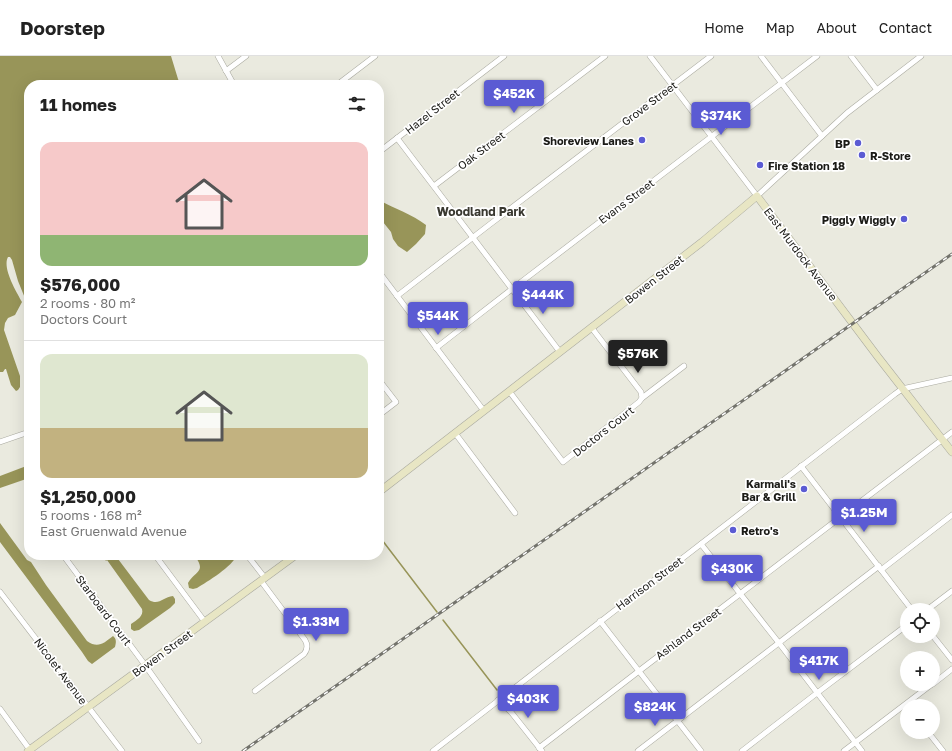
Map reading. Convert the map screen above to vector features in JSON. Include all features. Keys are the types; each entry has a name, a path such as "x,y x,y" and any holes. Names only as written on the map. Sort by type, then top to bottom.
{"main road":[{"name":"Bowen Street","path":"384,485 484,411 702,242 757,196"},
{"name":"East Murdock Avenue","path":"757,196 902,389 952,452"},
{"name":"Bowen Street","path":"29,750 289,560"}],"street":[{"path":"218,56 231,80"},
{"path":"226,71 246,56"},
{"path":"344,80 375,56"},
{"name":"Hazel Street","path":"384,148 504,56"},
{"name":"Oak Street","path":"434,186 605,56"},
{"name":"East Murdock Avenue","path":"650,56 757,196"},
{"name":"Grove Street","path":"397,296 711,56"},
{"path":"761,56 822,136"},
{"name":"Evans Street","path":"436,348 512,288 817,56"},
{"path":"851,56 877,90"},
{"name":"Bowen Street","path":"757,196 847,113 921,56"},
{"path":"397,138 560,352"},
{"path":"384,279 484,411"},
{"name":"Doctors Court","path":"509,391 563,462 639,402 642,398 641,392 592,327"},
{"path":"642,398 684,366"},
{"name":"Harrison Street","path":"433,751 902,389 952,378"},
{"path":"384,386 396,402 384,411"},
{"name":"Ashland Street","path":"541,749 740,593 952,432"},
{"path":"455,433 515,513"},
{"path":"0,442 24,434"},
{"path":"801,466 907,603"},
{"path":"638,751 779,643 952,515"},
{"path":"701,544 862,751"},
{"name":"Starboard Court","path":"67,560 200,741"},
{"path":"159,560 205,622"},
{"path":"251,560 308,644 304,654 255,690"},
{"path":"936,603 952,591"},
{"name":"Nicolet Avenue","path":"0,592 122,751"},
{"path":"600,621 701,751"},
{"path":"742,751 900,630"},
{"path":"939,643 952,660"},
{"path":"940,678 952,669"},
{"path":"914,699 924,691"},
{"path":"498,700 511,712 541,749"},
{"path":"0,709 29,750"},
{"path":"844,751 900,710"},
{"path":"934,739 943,751"}],"shaded area":[{"path":"0,56 171,56 178,80 24,80 24,296 12,260 8,257 7,267 10,280 22,302 15,315 8,318 5,323 4,330 20,376 20,387 18,390 16,391 11,385 6,369 3,372 0,372"},
{"path":"384,202 426,225 425,234 407,252 398,246 393,239 391,232 384,223"},
{"path":"24,467 24,480 0,488 0,476"},
{"path":"0,523 24,556 24,560 31,562 87,641 94,645 98,645 104,643 113,636 116,640 115,647 92,664 88,661 0,542"},
{"path":"107,560 119,560 152,602 158,602 173,596 175,599 175,603 170,608 139,630 134,631 131,629 131,624 141,616 142,609"},
{"path":"197,560 234,560 207,582 197,588 189,588 188,583 200,568"}],"waterway":[{"path":"384,543 437,612"},
{"path":"443,620 497,690"}],"railway":[{"path":"243,751 952,254"}],"place":[{"name":"Shoreview Lanes","path":"642,140"},
{"name":"BP","path":"858,143"},
{"name":"R-Store","path":"862,155"},
{"name":"Fire Station 18","path":"760,165"},
{"name":"Piggly Wiggly","path":"904,219"},
{"name":"Karmali's Bar & Grill","path":"804,489"},
{"name":"Retro's","path":"733,530"}],"district":[{"name":"Woodland Park","path":"481,211"}]}
